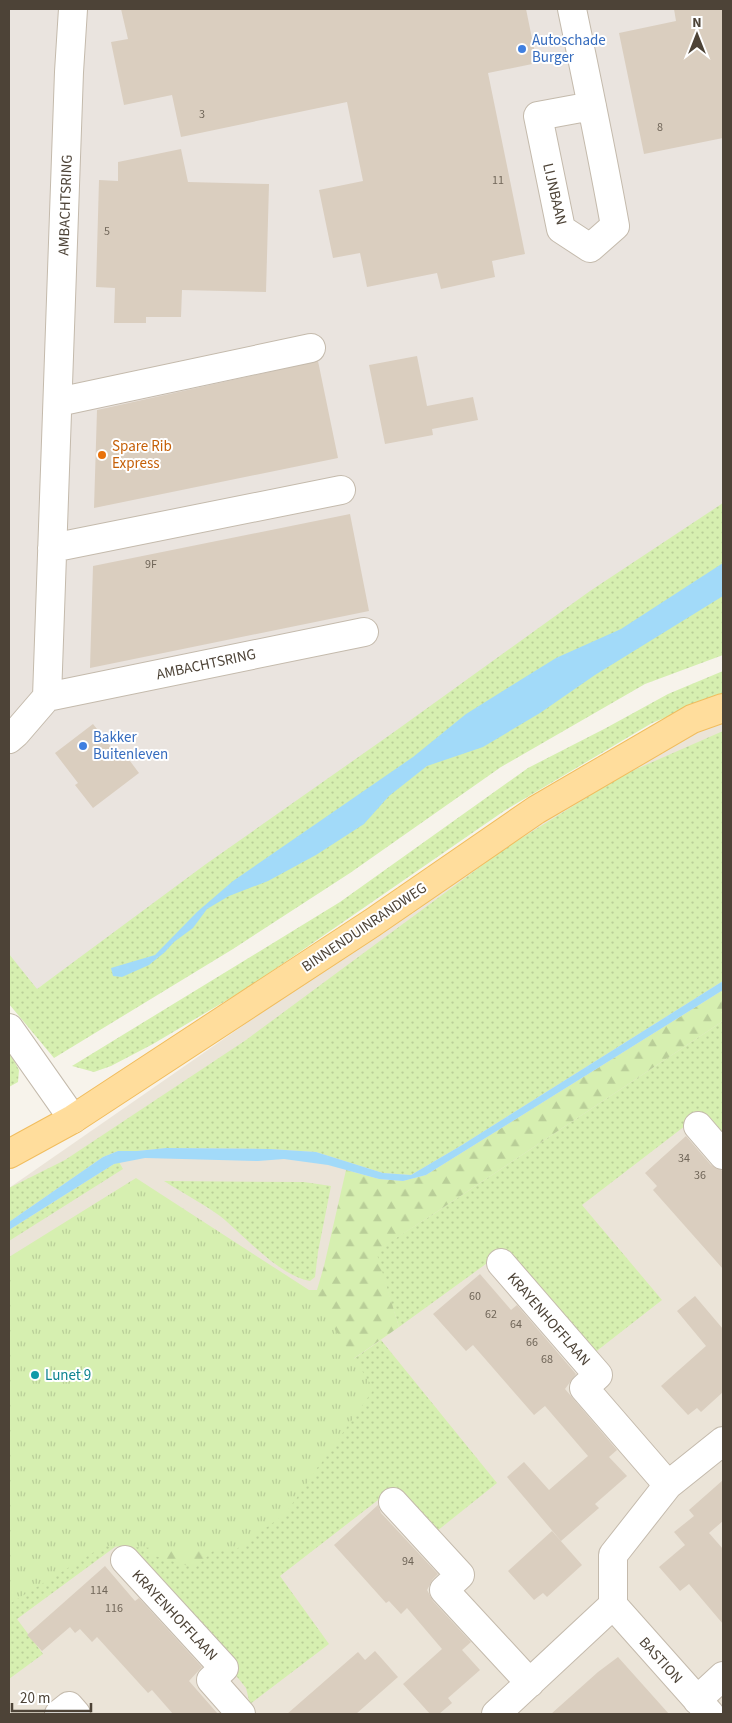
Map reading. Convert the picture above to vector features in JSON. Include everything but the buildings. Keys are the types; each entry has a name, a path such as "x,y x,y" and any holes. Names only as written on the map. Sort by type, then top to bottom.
{"main road":[{"name":"BINNENDUINRANDWEG","path":"9,1154 73,1119 372,923 536,810 692,718 723,708"}],"street":[{"name":"AMBACHTSRING","path":"74,9 70,72 47,697 364,632"},
{"name":"LIJNBAAN","path":"572,9 592,106 615,226 590,248 561,230 538,116 592,106"},
{"path":"58,402 311,348"},
{"path":"52,548 341,490"},
{"path":"9,739 47,697"},
{"path":"9,1028 73,1119"},
{"path":"698,1126 723,1155"},
{"name":"KRAYENHOFFLAAN","path":"501,1263 598,1375 584,1388 668,1486"},
{"path":"496,1714 613,1605 613,1555 668,1486 723,1441"},
{"path":"393,1502 460,1575 444,1590 530,1683"},
{"name":"KRAYENHOFFLAAN","path":"125,1560 224,1668 211,1680 241,1714"},
{"name":"BASTION","path":"613,1605 704,1707"},
{"path":"704,1707 723,1676"},
{"path":"59,1714 69,1706 76,1714"}],"shaded area":[{"path":"9,9 723,9 723,504 9,1007"},
{"path":"723,692 723,1714 9,1714 9,1188"}],"green space":[{"path":"723,503 723,655 645,684 501,767 350,873 233,949 54,1058 9,1004 9,954 37,989 206,864 590,591"},
{"path":"723,671 723,694 652,723 504,811 249,987 153,1044 111,1066 94,1072 72,1066 340,902 528,768 668,694"},
{"path":"723,731 723,981 411,1175 383,1173 316,1152 270,1149 167,1148 118,1151 103,1157 9,1222 9,1188 65,1160 246,1040 507,847 623,775"},
{"path":"723,990 723,1021 376,1251 399,1327 313,1387 9,1318 286,1290 317,1290 346,1170 379,1179 403,1181 426,1175"},
{"path":"723,1021 723,1146 698,1116 582,1205 662,1300 589,1357 501,1253 399,1327 375,1251"},
{"path":"9,1051 19,1070 18,1082 9,1087"},
{"path":"119,1162 123,1169 9,1241 9,1230"},
{"path":"136,1178 309,1290 374,1389 285,1514 234,1551 104,1546 9,1604 9,1257"},
{"path":"164,1181 304,1182 331,1186 315,1277 310,1281 286,1272 274,1264 220,1216"},
{"path":"381,1340 497,1483 432,1535 391,1490 280,1576 329,1644 250,1704 246,1688 238,1678 119,1544 17,1619 43,1654 9,1679 9,1552 313,1387"},
{"path":"253,1513 195,1568 145,1553 203,1517"}],"water":[{"path":"723,563 723,596 595,675 540,713 483,747 427,766 389,796 364,824 316,855 268,881 229,896 207,909 193,928 174,942 149,965 122,977 113,976 111,968 155,955 197,912 233,881 413,757 466,714 556,658 621,629"},
{"path":"723,981 723,990 426,1175 403,1181 379,1179 328,1165 284,1159 258,1161 145,1158 114,1164 9,1230 9,1222 103,1157 118,1151 166,1148 270,1149 316,1152 383,1173 411,1175"}],"place":[{"name":"Autoschade Burger","path":"522,49"},
{"name":"Spare Rib Express","path":"102,455"},
{"name":"Bakker Buitenleven","path":"83,746"},
{"name":"Lunet 9","path":"35,1375"}]}
